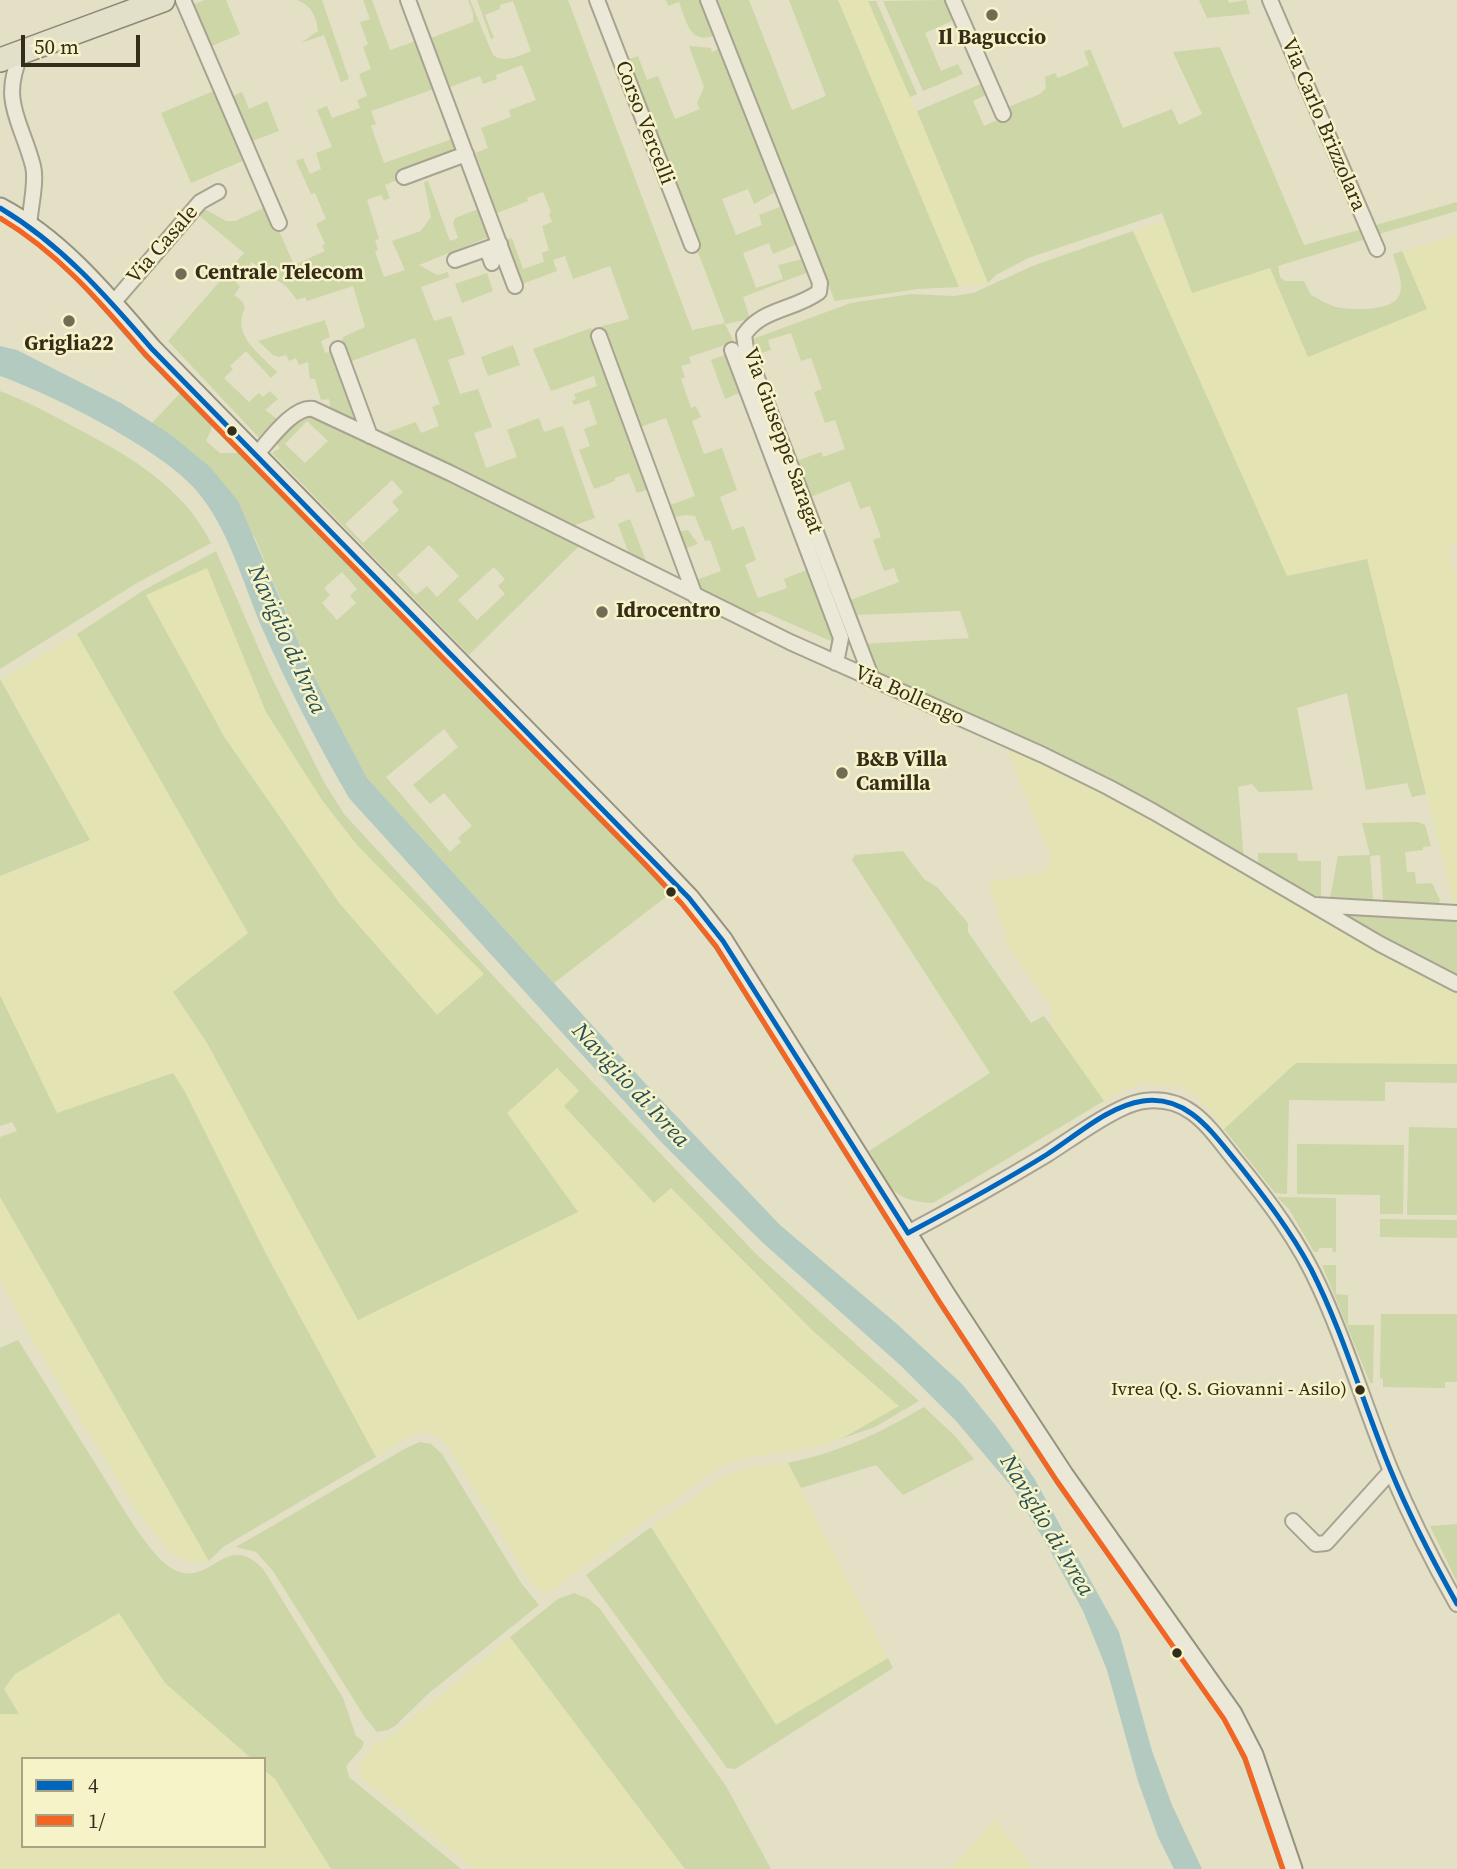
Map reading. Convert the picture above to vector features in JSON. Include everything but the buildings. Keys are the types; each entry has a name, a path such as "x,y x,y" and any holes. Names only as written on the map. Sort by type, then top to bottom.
{"main road":[{"path":"0,60 163,0"},
{"name":"Via Casale","path":"0,208 29,226 64,254 113,303 152,349 689,898 723,941 946,1296 1064,1475 1232,1714 1253,1755 1292,1869"}],"street":[{"path":"183,0 279,223"},
{"path":"408,0 466,154 493,246 516,286"},
{"name":"Corso Vercelli","path":"597,0 692,245"},
{"name":"Via Giuseppe Saragat","path":"708,0 820,283 819,292 810,298 754,321 744,335 744,340 872,679"},
{"path":"953,0 1003,114"},
{"name":"Via Carlo Brizzolara","path":"1270,0 1377,249"},
{"path":"22,52 11,70 6,91 33,166 29,226"},
{"path":"404,177 466,154"},
{"name":"Via Casale","path":"113,303 200,202 218,192"},
{"path":"455,260 493,246"},
{"path":"492,263 493,246"},
{"path":"599,336 695,596"},
{"path":"338,349 352,373 370,436"},
{"path":"732,350 841,638 835,663"},
{"name":"Via Bollengo","path":"256,455 290,418 306,407 313,408 835,663 1043,755 1108,787 1314,905 1457,913"},
{"path":"1314,905 1380,944 1457,984"},
{"path":"908,1233 1140,1101 1163,1100 1181,1104 1213,1133 1265,1197 1305,1258 1340,1336 1391,1471 1457,1604"},
{"path":"1293,1521 1316,1545 1326,1543 1391,1471"}],"green space":[{"path":"205,0 226,0 240,34 207,48 189,6"},
{"path":"297,0 322,0 349,79 341,82 324,35 301,43 318,31 312,12"},
{"path":"363,0 372,0 390,50 416,41 434,89 371,111 376,124 371,126 384,163 452,139 458,155 385,185 390,198 384,201 381,195 367,200 379,239 375,240 378,250 375,252 384,277 405,270 392,241 421,231 431,217 424,182 428,181 450,241 458,238 453,223 455,218 481,208 491,236 419,265 437,275 448,272 449,277 421,287 434,321 451,316 465,354 448,360 460,394 478,389 492,427 474,433 486,468 517,457 507,430 539,418 544,432 563,426 595,518 570,527 380,435 416,422 421,433 439,426 432,407 440,404 415,338 349,362 342,344 343,337 365,327 353,286 307,301 305,297 297,300 287,287 252,262 236,282 240,287 234,295 242,301 245,308 242,318 244,335 277,372 271,378 246,351 230,366 233,369 224,378 249,402 259,393 263,397 270,391 278,399 265,410 277,419 276,428 264,443 168,341 244,253 196,213 201,207 226,221 235,221 268,206 294,265 325,251 322,246 325,244 316,224 326,219 315,193 311,194 296,161 303,158 310,174 321,169 316,153 332,147 317,110 327,106 332,118 360,108 357,100 367,96 359,74 371,69 363,47 368,44 360,22 370,19"},
{"path":"468,0 493,55 507,59 531,51 513,1 500,5 500,9 485,15 494,38 491,39 477,0 568,0 692,330 725,323 625,61 638,56 647,80 658,76 675,119 700,109 697,103 704,87 689,46 711,48 712,52 721,48 779,190 754,204 748,189 722,199 736,235 762,225 759,215 785,205 800,243 773,254 769,243 743,253 756,288 783,279 778,265 806,258 811,271 743,297 750,319 725,324 734,342 689,357 691,363 681,366 685,377 681,379 691,408 696,406 701,417 692,421 704,454 722,448 737,490 720,497 732,530 744,526 756,560 745,565 758,598 787,588 784,579 809,569 834,633 833,642 762,611 749,616 697,594 675,532 688,530 698,544 684,549 696,580 721,571 710,540 705,541 695,516 670,518 665,507 695,496 666,418 637,428 599,327 629,319 610,266 573,279 565,256 553,260 557,271 522,284 506,240 512,238 523,269 544,262 542,253 549,250 542,226 552,222 549,214 551,212 543,192 497,213 475,153 488,148 481,128 511,117 509,110 536,100 522,65 496,75 497,79 483,84 480,76 450,87 431,38 473,22"},
{"path":"666,0 701,0 716,35 707,38 695,34 687,24 679,2 668,6"},
{"path":"713,0 749,0 792,110 826,96 789,0 838,0 959,287 918,289 835,301"},
{"path":"838,0 870,0 868,2 937,157 988,283 959,287"},
{"path":"947,0 972,58 969,60 969,54 954,20 925,33 941,71 958,64 963,74 923,91 883,1"},
{"path":"1199,0 1228,0 1229,3 1246,0 1250,14 1207,18"},
{"path":"868,1 876,1 917,94 910,97"},
{"path":"1220,47 1304,245 1359,230 1363,240 1278,266 1280,277 1285,281 1304,281 1311,295 1336,307 1379,307 1388,305 1399,296 1401,281 1393,254 1402,251 1427,309 1308,357 1270,268 1192,293 1162,213 1028,258 996,275 988,283 917,111 983,83 988,94 973,101 984,126 1009,115 1006,108 1040,94 1046,88 1045,77 1055,73 1058,78 1089,65 1084,52 1090,49 1123,128 1172,109 1179,125 1202,114 1173,52"},
{"path":"216,90 247,159 191,183 161,113"},
{"path":"242,92 249,109 267,101 279,131 247,143 229,98"},
{"path":"1457,202 1457,211 1379,234 1376,225"},
{"path":"1165,221 1192,293 1270,268 1308,357 1427,309 1402,251 1457,235 1457,544 1448,547 1457,580 1457,908 1367,560 1317,568 1287,577 1133,231"},
{"path":"1133,231 1287,576 1367,559 1426,794 1412,797 1407,783 1366,790 1347,693 1297,708 1313,790 1259,792 1252,784 1238,787 1244,860 874,676 861,644 969,638 960,611 854,615 848,601 899,582 894,568 884,571 873,540 881,537 870,506 860,509 850,481 808,498 794,462 821,452 823,457 845,449 835,420 825,423 814,392 822,389 811,358 801,361 791,333 768,340 771,350 755,355 750,340 851,303 911,294 954,296 973,293 1035,265"},
{"path":"487,273 493,291 462,303 455,284"},
{"path":"325,320 330,337 321,341 325,353 335,350 363,428 331,412 329,399 321,400 315,379 310,379 308,362 299,365 296,358 289,361 286,355 273,355 258,341"},
{"path":"591,328 652,488 637,493 629,473 594,489 579,450 590,446 584,429 597,424 589,400 574,405 572,401 576,399 574,394 597,386 594,376 551,391 533,349"},
{"path":"513,345 520,365 488,376 481,357"},
{"path":"727,354 742,392 725,399 711,360"},
{"path":"183,390 207,413 212,427 206,441 220,453 244,453 671,893 554,983 367,778 310,669 255,538 170,434 152,423","holes":["342,572 357,589 350,596 356,603 337,620 322,603 330,595 324,588","444,729 458,747 413,785 430,804 444,793 472,826 458,838 461,842 450,852 386,777"]},
{"path":"0,391 49,413 136,463 171,490 186,506 211,543 137,583 0,669"},
{"path":"312,412 581,544 469,655 272,453 280,448 276,443 297,421","holes":["307,421 328,441 305,463 285,444","392,480 403,492 392,502 399,510 363,543 345,524","429,545 459,576 437,597 427,586 416,595 397,575","494,567 505,579 498,586 505,594 477,620 458,600"]},
{"path":"630,519 649,569 631,559 618,524"},
{"path":"216,551 269,672 324,782 344,814 558,1046 757,1255 919,1401 875,1427 841,1439 899,1406 814,1332 671,1188 654,1203 564,1106 579,1091 557,1068 507,1113 578,1212 358,1320 207,1043 173,992 248,933 77,634 144,590","holes":["207,568 266,712 322,800 357,845 484,974 437,1015 340,904 225,738 146,595"]},
{"path":"208,568 266,712 333,816 357,845 484,974 437,1015 340,904 225,738 145,594"},
{"path":"77,634 248,933 173,992 207,1043 578,1212 506,1113 557,1067 579,1091 564,1106 654,1202 670,1188 814,1332 899,1406 841,1439 813,1448 745,1458 726,1464 548,1593 541,1592 531,1583 450,1449 437,1436 424,1432 413,1434 376,1457 265,1252 184,1090 57,1114 0,995 0,876 33,865 90,839 1,679"},
{"path":"0,679 90,840 0,876"},
{"path":"1011,748 1119,798 1202,845 1254,880 1457,988 1457,1064 1285,1072 1224,1129 1199,1098 1179,1086 1141,1084 1125,1089 1104,1101 1052,1028 1051,1007 1006,944 988,882 1040,873 1050,863 1050,856 1008,752"},
{"path":"1418,822 1425,825 1431,846 1405,852 1407,872 1415,872 1416,884 1432,883 1440,900 1438,905 1383,901 1380,855 1370,856 1373,900 1330,898 1338,856 1370,855 1362,823"},
{"path":"903,851 924,879 937,887 968,923 968,932 1031,1023 1044,1016 1104,1101 933,1203 908,1199 892,1189 869,1151 990,1073 852,860 855,855"},
{"path":"1258,853 1297,853 1298,861 1321,861 1321,898 1258,866"},
{"path":"1338,910 1457,918 1457,978 1336,915"},
{"path":"0,995 57,1113 173,1073 265,1252 376,1457 223,1547 209,1561 0,1197 0,1137 17,1131 12,1122 0,1126"},
{"path":"1296,1063 1457,1064 1457,1083 1385,1082 1385,1101 1289,1100 1287,1194 1275,1193 1224,1129"},
{"path":"1409,1127 1457,1128 1457,1215 1407,1215"},
{"path":"1297,1144 1404,1145 1403,1214 1380,1214 1380,1195 1297,1194"},
{"path":"0,1197 209,1561 190,1562 169,1552 134,1507 29,1335 0,1278"},
{"path":"1277,1197 1336,1198 1336,1252 1333,1252 1332,1248 1319,1248 1318,1252 1314,1252 1289,1209"},
{"path":"1380,1219 1457,1220 1457,1238 1380,1237"},
{"path":"1322,1265 1336,1265 1336,1294 1348,1295 1348,1325 1374,1325 1373,1383 1370,1383"},
{"path":"1381,1314 1457,1314 1457,1382 1445,1382 1445,1388 1383,1387 1383,1379 1380,1378"},
{"path":"18,1340 143,1539 168,1566 182,1573 195,1573 227,1557 237,1555 249,1558 263,1569 343,1698 356,1736 364,1742 346,1766 349,1777 461,1869 331,1869 275,1779 266,1772 266,1757 250,1757 165,1683 119,1613 15,1674 4,1689 19,1714 0,1714 0,1348"},
{"path":"924,1407 955,1436 974,1459 903,1495 876,1465 801,1488 788,1463 858,1441"},
{"path":"420,1442 431,1444 442,1454 521,1583 539,1605 429,1693 395,1726 377,1732 366,1719 273,1571 256,1552 236,1547"},
{"path":"788,1463 888,1658 776,1725 651,1527 725,1475 753,1466"},
{"path":"1457,1524 1457,1582 1430,1526"},
{"path":"651,1527 776,1725 888,1658 893,1668 735,1769 727,1768 586,1575"},
{"path":"574,1593 589,1599 600,1609 726,1786 771,1869 685,1869 510,1637 558,1599"},
{"path":"119,1613 165,1683 250,1757 21,1757 21,1848 266,1848 266,1772 275,1779 331,1869 0,1869 0,1714 18,1714 4,1689 15,1674"},
{"path":"510,1637 685,1869 474,1869 361,1778 360,1764 376,1742 388,1739"},
{"path":"995,1819 1034,1869 951,1869"}],"water":[{"name":"Naviglio di Ivrea","path":"0,346 17,350 121,403 170,434 210,467 238,501 310,669 367,778 644,1082 780,1225 897,1324 962,1384 996,1426 1034,1478 1119,1632 1152,1751 1172,1805 1202,1869 1174,1869 1158,1837 1138,1781 1107,1670 1083,1611 1011,1486 956,1421 900,1365 762,1242 663,1144 349,798 282,672 226,538 196,490 158,457 104,424 0,376"}],"transit line":[{"name":"4","path":"0,208 43,238 82,272 152,349 689,898 723,941 908,1233"},
{"name":"1/","path":"0,218 42,247 79,281 146,355 645,864 716,946 939,1301 1057,1481 1224,1719 1245,1758 1283,1869"},
{"name":"4","path":"908,1233 1046,1155 1117,1109 1143,1101 1159,1101 1185,1109 1207,1127 1246,1174 1285,1227 1311,1269 1398,1488 1457,1604"}],"place":[{"name":"Il Baguccio","path":"992,15"},
{"name":"Centrale Telecom","path":"181,274"},
{"name":"Griglia22","path":"69,321"},
{"name":"Idrocentro","path":"602,612"},
{"name":"B&B Villa Camilla","path":"842,773"},
{"name":"Ivrea (Q. S. Giovanni - Asilo)","path":"1360,1390"}]}
